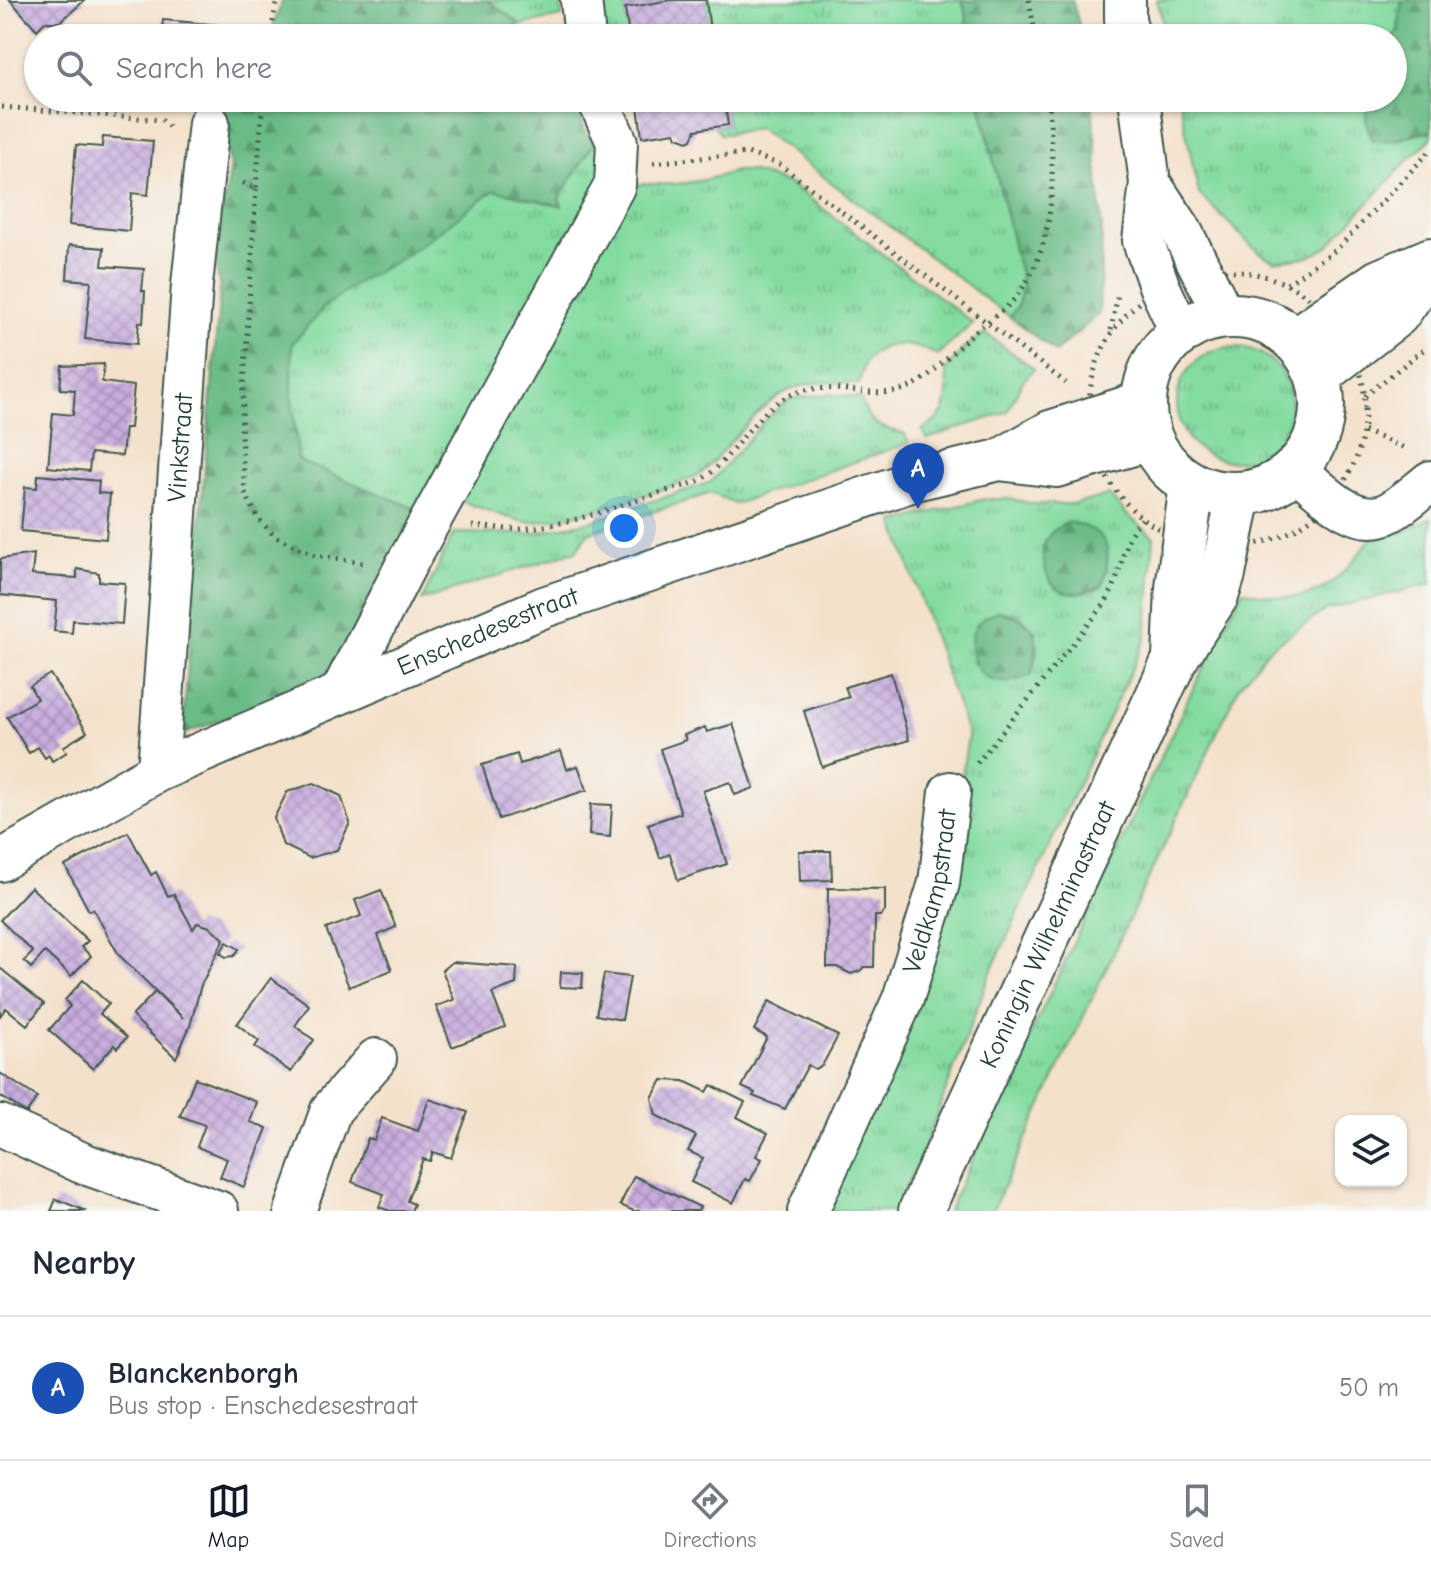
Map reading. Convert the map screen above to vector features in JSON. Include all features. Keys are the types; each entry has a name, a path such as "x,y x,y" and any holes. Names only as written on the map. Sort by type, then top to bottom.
{"main road":[{"path":"1323,346 1250,317 1225,317 1202,322 1181,333 1166,346 1147,381 1148,421 1168,466 1192,485 1215,493 1239,495 1260,491 1296,469 1312,449 1321,425 1323,346 1379,282 1431,263"},
{"name":"Koningin Wilhelminastraat","path":"1175,659 1178,588 1192,485"},
{"name":"Koningin Wilhelminastraat","path":"921,1211 1175,659 1216,596 1239,495"}],"street":[{"path":"581,0 584,24"},
{"path":"341,692 406,565 615,185 617,142 603,112"},
{"path":"1141,112 1150,183 1143,241 1181,333"},
{"name":"Vinkstraat","path":"158,771 192,285 209,123"},
{"path":"1150,183 1180,228 1225,317"},
{"name":"Enschedesestraat","path":"0,861 158,771 544,607 919,479 999,460 1050,431 1079,403 1148,421"},
{"name":"Enschedesestraat","path":"999,460 1056,467 1097,457 1148,421"},
{"path":"1296,469 1333,501 1350,512 1367,517 1387,514 1424,467"},
{"name":"Veldkampstraat","path":"808,1211 897,1014 912,973 939,883 950,792"},
{"path":"295,1211 331,1110 376,1059"},
{"path":"0,1125 82,1163 218,1211"}],"path":[{"path":"273,24 277,0"},
{"path":"1029,0 1033,24"},
{"path":"1,106 24,108"},
{"path":"70,112 162,120 204,165"},
{"path":"431,522 520,529 592,515 703,478 757,420 794,393 847,389 879,394 910,387 941,364 1015,298 1033,271 1047,232 1053,156 1049,112"},
{"path":"1287,284 1337,249 1431,150"},
{"path":"616,168 738,153 779,164 987,323 1079,403 1097,457 1119,497 1142,519 1168,535 1198,545 1227,548 1253,545 1303,525 1333,501 1356,459 1364,431 1365,396 1361,373 1323,346 1307,297 1287,284 1244,272 1204,273 1172,282 1128,311 1111,332 1098,358 1090,385 1079,403"},
{"path":"256,189 241,434 245,492 257,517 274,536 315,555 361,563 406,565"},
{"path":"1365,396 1431,342"},
{"path":"1364,431 1424,467"},
{"name":"Veldkampstraat","path":"950,792 981,759 1104,605 1117,578 1131,530 1142,519"}],"green space":[{"path":"283,0 487,0 520,24 274,24"},
{"path":"488,0 561,0 562,17 520,24"},
{"path":"597,0 671,0 625,8 627,24 594,24"},
{"path":"706,0 962,0 967,17 966,24 709,24"},
{"path":"962,0 1072,0 1079,24 966,24"},
{"path":"1157,0 1402,0 1399,24 1163,24"},
{"path":"1402,0 1431,0 1431,131 1374,141 1367,126 1366,112 1407,112 1407,24 1399,24"},
{"path":"225,112 582,112 584,130 594,143 559,198 562,206 494,190 407,255 355,284 324,307 292,344 292,399 298,458 301,462 426,513 327,678 182,735 220,290 215,247 230,172 225,145 216,134"},
{"path":"726,112 982,112 1023,287 1017,307 1010,317 759,128 721,135 715,127 728,125"},
{"path":"982,112 1093,112 1102,230 1099,314 1055,352 1010,317 1017,307 1023,287"},
{"path":"1182,112 1373,112 1393,140 1431,131 1431,139 1326,248 1309,257 1274,261 1257,251 1199,194"},
{"path":"594,143 603,157 607,186 426,513 301,462 298,458 292,399 292,344 324,307 355,284 407,255 494,190 561,206 559,198"},
{"path":"736,171 750,171 792,185 973,323 938,355 920,348 892,345 875,352 867,360 859,384 815,383 784,393 757,414 703,472 644,495 539,522 526,522 450,497 630,187 690,183"},
{"path":"985,333 1034,369 1022,382 1007,412 927,439 922,430 938,418 945,405 946,370 965,347"},
{"path":"1234,347 1256,352 1274,364 1286,382 1291,404 1286,426 1274,444 1256,456 1234,461 1212,456 1194,444 1182,426 1177,404 1182,382 1194,364 1212,352"},
{"path":"828,394 860,398 875,423 904,433 909,443 735,504 711,493 588,533 576,551 422,600 454,533 530,534 592,521 711,482 766,419 790,399"},
{"path":"1109,495 1154,537 1146,638 989,976 922,1154 894,1211 821,1211 934,953 968,736 894,522 985,499 1075,504","holes":["997,611 1019,615 1035,632 1010,682 988,678 973,662"]},
{"path":"1431,518 1431,584 1326,610 1270,648 1239,686 992,1211 948,1211 1188,699 1243,590 1285,597 1317,592 1343,572 1370,539 1403,532"},
{"path":"1068,522 1092,530 1105,543 1108,561 1102,586 1069,593 1053,584 1045,570 1043,553 1047,538"},
{"path":"996,611 1020,619 1033,632 1036,650 1031,675 998,682 988,678 977,666 972,651 972,634 980,621"}],"building":[{"path":"10,0 85,0 60,22 32,24"},
{"path":"671,0 706,0 709,24 627,24 625,8"},
{"path":"163,20 209,24 163,24"},
{"path":"639,112 726,112 728,125 696,130 688,141 677,137 675,132 642,137"},
{"path":"103,137 153,141 148,195 132,193 129,231 69,225 76,145 102,147"},
{"path":"69,245 104,248 102,266 144,269 143,323 139,322 137,344 85,339 91,281 67,279"},
{"path":"104,364 102,382 134,386 130,428 125,428 122,456 91,453 89,471 48,467 53,413 73,415 75,390 60,389 62,366"},
{"path":"38,475 99,481 98,493 110,494 106,539 21,531 25,487 37,488"},
{"path":"34,554 32,575 77,578 77,569 99,573 99,581 125,583 122,624 73,620 72,633 54,631 57,601 0,595 0,559"},
{"path":"891,673 909,740 822,767 804,711 849,697 845,687"},
{"path":"50,674 87,732 63,747 67,752 52,761 49,755 45,758 38,747 29,753 7,717 37,699 30,686"},
{"path":"733,724 754,788 735,795 730,782 703,791 727,864 678,880 670,854 660,858 648,824 681,813 660,749 686,740 684,735 705,727 707,732"},
{"path":"561,751 567,769 578,766 587,790 499,819 482,765 517,754 520,764"},
{"path":"314,783 341,796 350,823 337,850 310,858 283,845 274,818 287,792"},
{"path":"591,804 612,805 610,837 589,835"},
{"path":"128,832 151,875 156,872 168,896 174,894 193,929 197,923 210,927 224,939 201,985 190,1026 176,1058 132,1016 155,992 183,1018 119,955 93,909 89,911 65,866"},
{"path":"799,851 831,851 832,880 800,881"},
{"path":"31,887 88,941 81,947 91,956 71,976 45,952 31,968 24,961 33,952 0,920"},
{"path":"828,888 885,889 885,911 875,916 874,967 864,967 851,974 837,967 827,967"},
{"path":"381,890 396,927 378,935 392,970 349,987 326,929 361,916 355,900"},
{"path":"227,942 239,949 234,956 226,957 220,953"},
{"path":"452,962 517,967 516,984 492,993 505,1027 452,1047 436,1006 454,1000 442,970"},
{"path":"0,968 44,1004 27,1025 6,1008 0,1016"},
{"path":"561,972 583,973 582,988 560,987"},
{"path":"604,974 630,977 622,1020 596,1015"},
{"path":"271,978 309,1005 295,1026 314,1040 291,1072 255,1047 259,1041 237,1024"},
{"path":"83,980 109,1004 100,1014 127,1037 117,1048 114,1045 93,1069 49,1030 70,1006 65,1000"},
{"path":"769,1001 838,1036 822,1066 815,1069 808,1065 785,1109 753,1096 755,1093 742,1087 767,1037 754,1030"},
{"path":"0,1073 37,1097 27,1113 0,1096"},
{"path":"195,1078 257,1102 250,1122 267,1128 244,1187 220,1177 227,1159 197,1147 205,1125 180,1116"},
{"path":"662,1080 684,1081 707,1092 711,1085 745,1102 737,1117 768,1133 756,1156 762,1159 750,1181 745,1179 733,1203 691,1182 703,1158 688,1151 696,1136 656,1115 652,1098"},
{"path":"429,1099 468,1112 451,1158 433,1152 430,1161 423,1159 407,1201 414,1204 411,1211 390,1211 379,1207 384,1194 352,1182 368,1138 374,1140 382,1118 418,1131"},
{"path":"634,1176 700,1207 698,1211 634,1211 620,1205"},
{"path":"56,1199 86,1211 51,1211"}],"place":[{"name":"Blanckenborgh","path":"918,509"}]}
